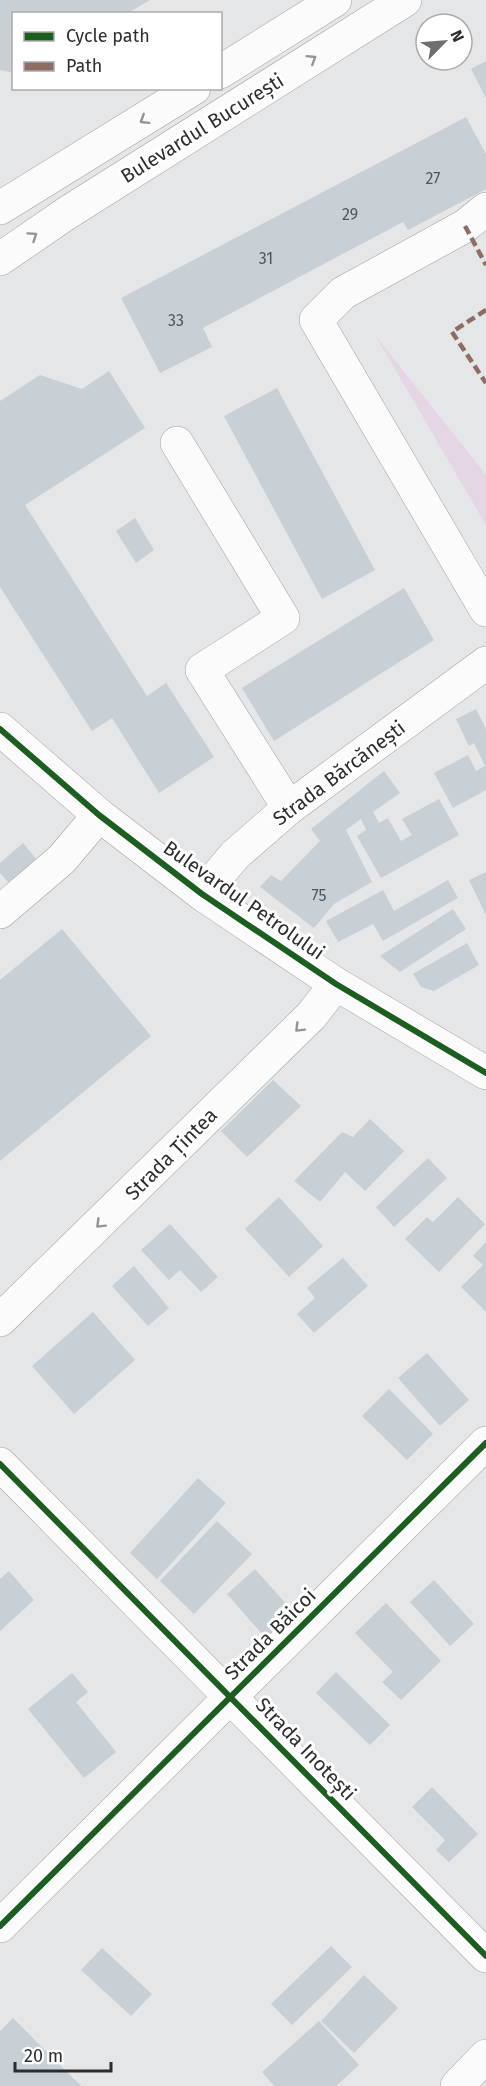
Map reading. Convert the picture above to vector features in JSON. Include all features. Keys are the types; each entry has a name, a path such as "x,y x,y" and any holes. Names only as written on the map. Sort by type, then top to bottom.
{"street":[{"name":"Bulevardul București","path":"222,71 335,0"},
{"name":"Bulevardul București","path":"0,259 67,213 405,0"},
{"name":"Bulevardul București","path":"0,208 191,90"},
{"path":"486,209 465,226 343,293 316,320 486,610"},
{"path":"177,443 283,618 202,670 289,808"},
{"name":"Strada Bărcănești","path":"202,894 235,855 289,808 486,663"},
{"name":"Bulevardul Petrolului","path":"0,729 99,815 202,894 336,984 486,1073"},
{"path":"0,912 62,860 99,815"},
{"name":"Strada Țintea","path":"0,1320 311,1016 336,984"},
{"name":"Strada Băicoi","path":"0,1926 486,1443"},
{"name":"Strada Inotești","path":"0,1464 486,1956"},
{"path":"457,2086 486,2056"}],"shaded area":[{"path":"375,335 486,475 486,525"}],"building":[{"path":"0,0 150,0 129,12 12,12 12,73 0,70"},
{"path":"486,61 486,98 473,72 474,67"},
{"path":"466,117 486,154 486,189 408,230 403,222 203,328 212,347 160,373 121,298"},
{"path":"109,371 145,428 25,505 147,696 166,683 214,757 159,793 112,718 92,731 0,587 0,401 40,375 82,389"},
{"path":"277,388 375,570 322,599 224,416"},
{"path":"135,518 154,550 136,563 116,531"},
{"path":"404,588 434,640 274,741 242,688"},
{"path":"476,709 486,729 486,790 453,808 434,773 468,755 476,771 485,766 474,743 469,746 456,719"},
{"path":"384,771 400,793 373,812 379,823 388,818 401,841 412,835 402,819 439,799 459,835 381,878 357,836 366,830 361,819 346,830 372,882 334,904 314,928 260,887 271,875 281,881 320,841 311,829"},
{"path":"23,843 43,867 16,891 0,873 0,863"},
{"path":"486,872 486,915 469,880"},
{"path":"448,880 458,898 383,941 373,924 338,942 326,921 383,890 394,911"},
{"path":"453,909 466,929 400,972 380,956"},
{"path":"62,929 151,1036 0,1161 0,980"},
{"path":"467,943 479,965 434,991 421,987 413,974"},
{"path":"273,1080 301,1106 247,1157 221,1131"},
{"path":"370,1119 404,1151 365,1191 345,1172 320,1202 294,1181 342,1132 353,1137"},
{"path":"428,1158 447,1178 394,1227 376,1207"},
{"path":"279,1197 323,1246 289,1277 245,1229"},
{"path":"458,1197 485,1224 439,1272 405,1239 427,1217 433,1222"},
{"path":"170,1224 218,1277 201,1292 180,1270 169,1280 141,1250"},
{"path":"486,1242 486,1312 461,1287 483,1265 473,1256"},
{"path":"343,1258 368,1286 314,1333 297,1314 315,1298 307,1288"},
{"path":"134,1266 169,1308 148,1326 112,1286"},
{"path":"93,1312 135,1360 74,1414 32,1366"},
{"path":"427,1353 469,1400 440,1426 398,1378"},
{"path":"389,1389 433,1434 407,1460 362,1416"},
{"path":"198,1478 226,1503 157,1579 130,1553"},
{"path":"217,1521 252,1554 194,1614 160,1581"},
{"path":"255,1569 297,1616 269,1642 227,1594"},
{"path":"9,1571 34,1600 0,1631 0,1579"},
{"path":"434,1580 474,1624 450,1646 410,1602"},
{"path":"386,1603 441,1661 401,1700 382,1682 393,1672 355,1633"},
{"path":"336,1672 390,1725 370,1745 316,1693"},
{"path":"72,1673 88,1692 76,1702 116,1752 84,1778 28,1709"},
{"path":"432,1787 478,1834 449,1862 436,1850 445,1840 412,1807"},
{"path":"331,1946 352,1967 292,2025 271,2004"},
{"path":"102,1948 152,1994 131,2016 81,1970"},
{"path":"364,1975 398,2008 354,2053 321,2021"},
{"path":"13,2018 82,2086 0,2086 0,2031"},
{"path":"319,2021 359,2065 336,2086 274,2086 262,2072"}],"marked path":[{"path":"465,226 486,265"},
{"path":"486,310 452,332 486,383"}],"cycle path":[{"path":"0,729 99,815 202,894 336,984 486,1073"},
{"path":"0,1926 486,1443"},
{"path":"0,1464 486,1956"}]}
